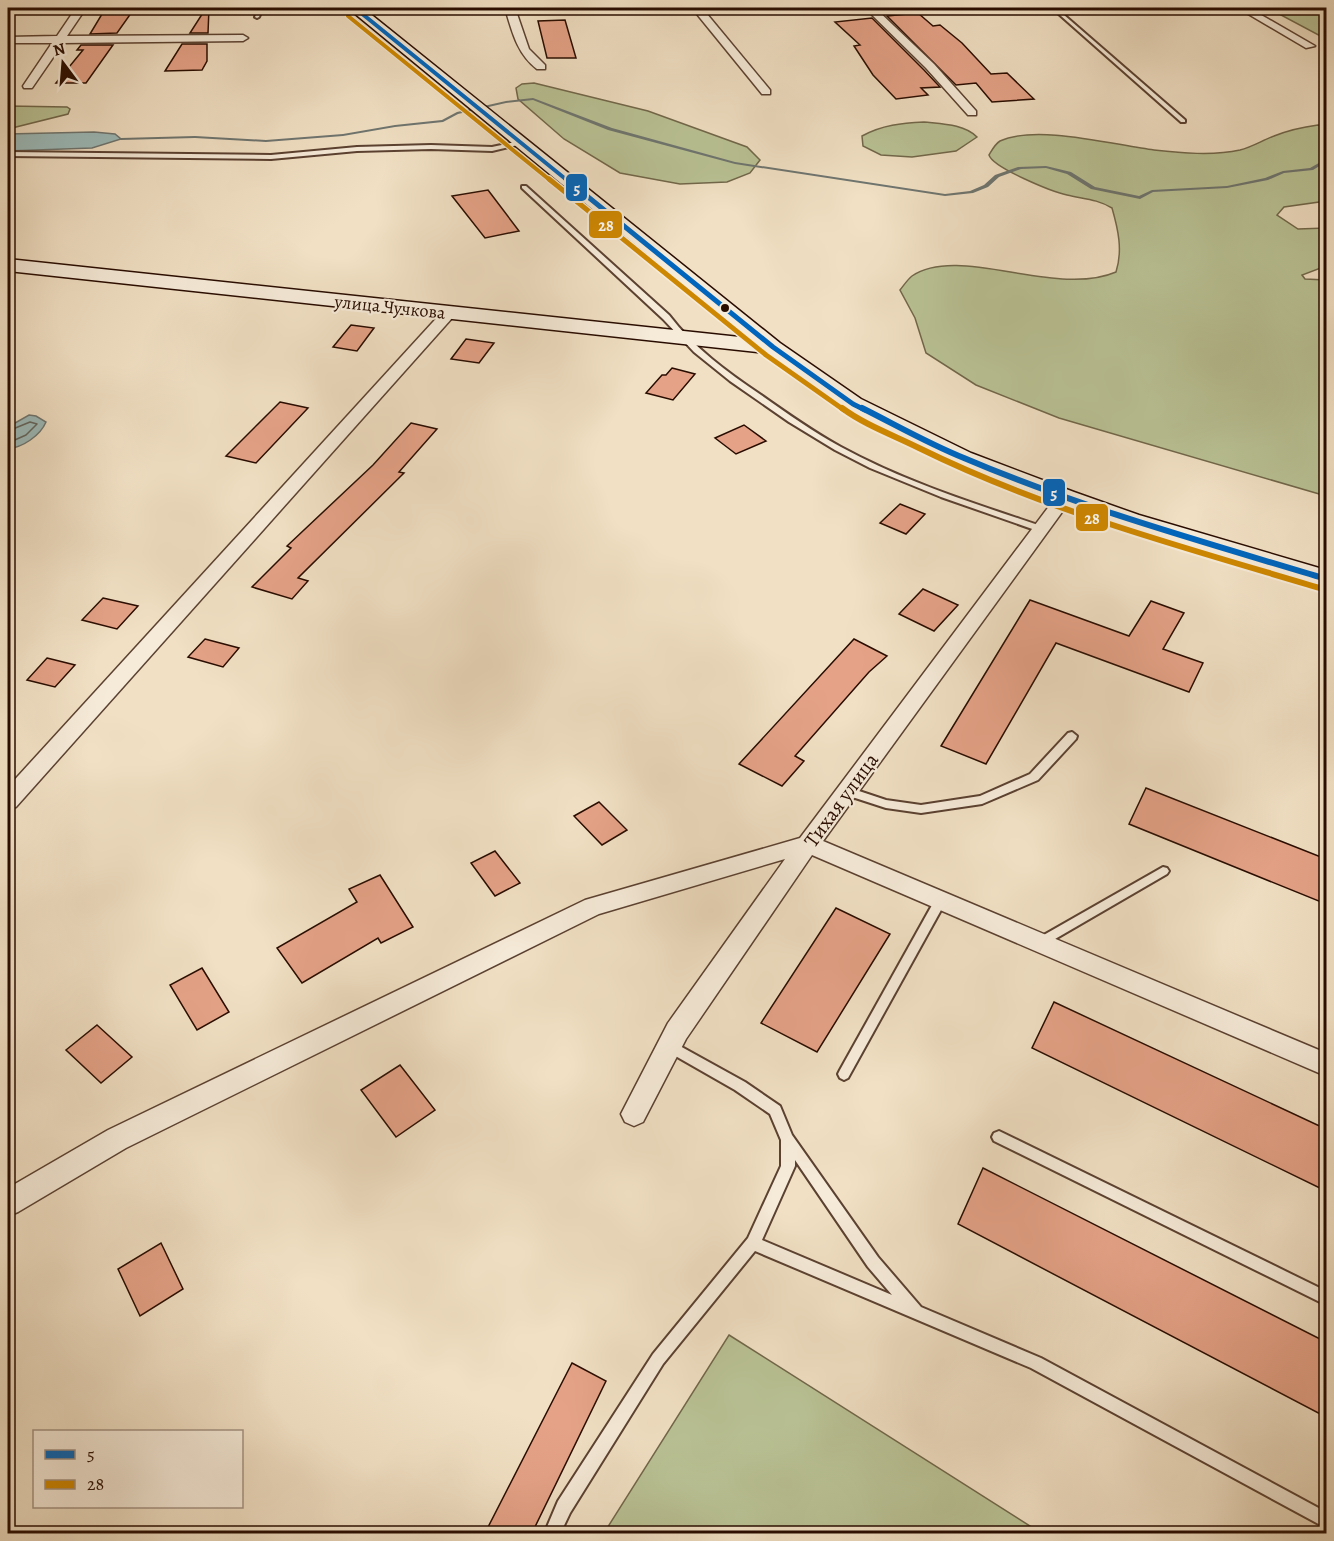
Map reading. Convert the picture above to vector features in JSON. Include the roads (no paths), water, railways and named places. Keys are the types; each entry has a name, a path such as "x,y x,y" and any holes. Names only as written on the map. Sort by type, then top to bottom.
{"main road":[{"path":"356,8 773,347 853,404 963,458 1065,497 1130,520 1326,579"},
{"name":"улица Чучкова","path":"8,265 448,314 773,347"}],"street":[{"path":"28,86 81,8"},
{"path":"510,8 525,51 534,62 542,67"},
{"path":"698,8 766,92"},
{"path":"870,8 930,66 972,113"},
{"path":"1243,8 1310,46"},
{"path":"8,40 243,38"},
{"path":"8,801 448,314"},
{"name":"Тихая улица","path":"634,1114 684,1021 807,844 1065,497"},
{"path":"8,1203 117,1139 593,907 807,844 1326,1065"}],"lane":[{"path":"256,17 261,8"},
{"path":"1054,8 1183,121"},
{"path":"8,154 271,157 357,149 492,149 520,143"},
{"path":"524,187 666,317 681,338 728,377 791,420 848,454 962,502 1041,529"},
{"path":"847,791 886,804 921,809 982,800 1034,777 1072,736"},
{"path":"1039,943 1164,871"},
{"path":"844,1074 940,901"},
{"path":"669,1046 741,1086 775,1110 789,1140 873,1262 918,1313"},
{"path":"999,1137 1326,1298"},
{"path":"552,1533 564,1507 658,1359 753,1243 788,1166 789,1140"},
{"path":"753,1243 1036,1363 1326,1520"}],"water":[{"path":"94,132 115,134 121,139 92,148 8,151 8,134"},
{"path":"29,415 46,422 40,432 30,440 8,449 8,427"}],"waterway":[{"path":"121,139 195,137 266,141 343,135 443,121 457,113 506,102 533,99 610,129 735,163 945,195 971,192 986,186 997,176 1020,168 1046,167 1069,173 1093,188 1140,198 1152,191 1227,187 1266,179 1283,172 1311,169 1326,160"}]}
